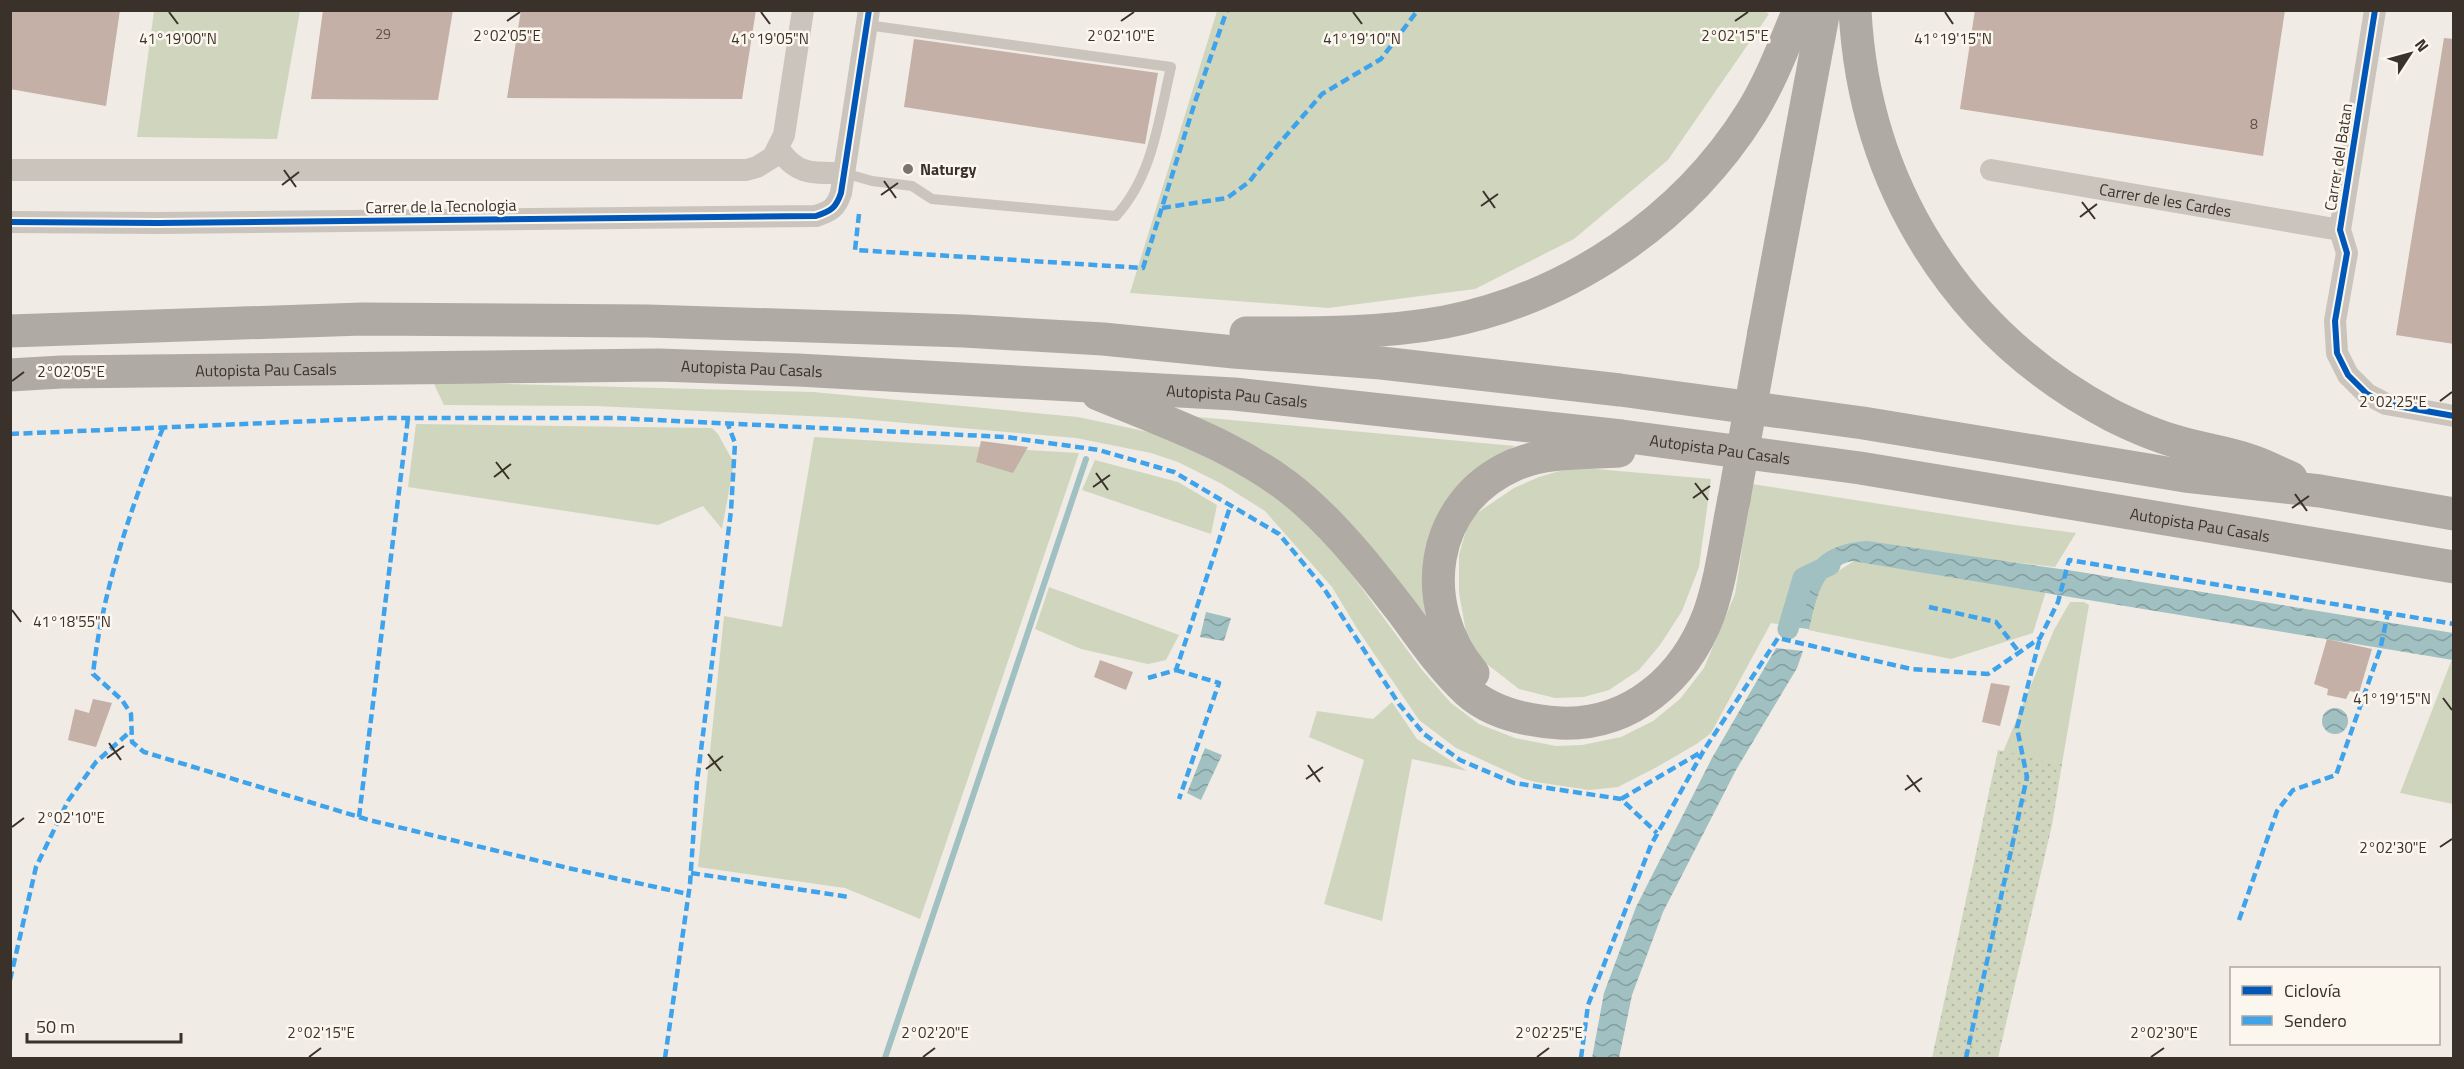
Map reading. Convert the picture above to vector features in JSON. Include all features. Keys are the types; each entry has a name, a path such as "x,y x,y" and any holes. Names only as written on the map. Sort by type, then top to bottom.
{"highway":[{"path":"1103,339 1172,333 1315,333 1380,330 1444,322 1511,304 1546,290 1622,247 1659,219 1711,166 1727,148 1751,113 1770,79 1799,10"},
{"path":"1074,384 1211,441 1272,476 1305,501 1343,539 1432,652 1468,692 1501,712 1543,722 1569,723 1596,720 1627,711 1654,694 1677,672 1695,645 1709,614 1717,586 1824,10"},
{"path":"1855,10 1857,44 1864,88 1880,149 1905,210 1930,252 1958,290 1993,328 2032,364 2112,415 2177,442 2248,459 2320,490"},
{"path":"10,331 362,319 636,321 964,331 1103,339 1381,363 1620,390 1863,423 2185,476 2320,490 2454,514"},
{"name":"Autopista Pau Casals","path":"10,375 61,372 380,367 659,365 1074,384 1234,394 1622,436 1860,468 2454,567"},
{"path":"1543,722 1481,682 1461,659 1447,634 1439,608 1438,568 1446,539 1457,514 1493,477 1524,462 1570,454 1697,447"}],"street":[{"path":"803,10 784,135 779,149 788,163 795,168 818,173 844,174"},
{"name":"Carrer del Batan","path":"2375,10 2340,230 2347,253 2335,321 2337,353 2348,375 2367,394 2386,404 2450,415"},
{"name":"Carrer de la Tecnologia","path":"10,222 158,223 816,216 831,211 837,205 844,174 868,18"},
{"name":"Carrer de la Tecnologia","path":"10,170 746,170 767,162 779,149"},
{"name":"Carrer de les Cardes","path":"1991,170 2340,230"}],"lane":[{"path":"844,174 872,181 912,186 932,199 1116,216 1128,203 1150,155 1171,67 868,18"}],"green space":[{"path":"1763,10 1769,14 1668,160 1574,239 1475,289 1328,308 1130,293 1217,11"},
{"path":"154,11 300,11 277,139 137,137"},
{"path":"433,382 813,392 1078,417 1158,434 1220,459 1265,486 1319,530 1422,670 1451,703 1479,724 1515,738 1556,746 1582,745 1621,737 1653,721 1680,699 1704,668 1735,594 1752,484 2076,533 2055,567 1863,544 1823,556 1802,628 1771,623 1711,733 1657,767 1618,787 1589,790 1524,779 1456,748 1419,720 1332,587 1265,511 1222,484 1178,462 1151,453 1076,438 849,418 596,406 444,405"},
{"path":"1187,416 1515,446 1474,471 1429,625"},
{"path":"416,424 712,428 718,434 734,463 722,529 703,506 658,525 408,487"},
{"path":"814,437 1079,453 920,919 845,888 698,867 724,616 782,627"},
{"path":"1095,460 1178,482 1217,505 1211,534 1082,490"},
{"path":"1573,467 1711,479 1699,567 1682,611 1660,645 1639,670 1609,690 1584,697 1555,698 1519,689 1483,661 1466,632 1459,593 1459,555 1467,527 1474,515 1514,488 1539,477"},
{"path":"1854,561 2047,588 2033,633 1951,659 1808,630 1818,584"},
{"path":"1049,587 1179,635 1166,660 1148,664 1081,649 1035,629"},
{"path":"2070,602 2084,602 2089,605 2062,764 2003,752 2054,630"},
{"path":"2453,659 2453,804 2400,793"},
{"path":"1392,702 1417,739 1467,771 1412,759 1382,921 1324,904 1364,760 1309,737 1317,711 1373,719"},
{"path":"1998,750 2062,764 2052,825 1998,1058 1932,1058"}],"water":[{"path":"1867,541 2074,571 2453,633 2453,660 1852,561 1841,565 1826,578 1817,597 1809,629 1784,626 1803,579 1820,557 1832,549"},
{"path":"1206,612 1231,618 1224,641 1200,637"},
{"path":"1776,648 1803,651 1797,668 1736,770 1663,912 1632,995 1619,1058 1592,1058 1604,993 1636,907 1712,758"},
{"path":"2335,708 2344,712 2348,721 2344,730 2335,734 2326,730 2322,721 2326,712"},
{"path":"1205,748 1222,755 1201,800 1187,793"}],"building":[{"path":"10,10 120,10 106,106 10,89"},
{"path":"323,10 453,10 438,100 311,99"},
{"path":"521,10 756,10 742,99 507,98"},
{"path":"1975,10 2285,10 2263,156 1960,109"},
{"path":"2444,38 2454,39 2454,344 2396,335"},
{"path":"914,39 1158,73 1145,144 904,107"},
{"path":"981,441 1028,447 1013,473 976,462"},
{"path":"2327,639 2372,649 2359,693 2350,691 2346,699 2327,695 2328,689 2314,684"},
{"path":"1100,660 1133,672 1126,690 1094,677"},
{"path":"1991,683 2010,686 2000,726 1982,722"},
{"path":"93,699 112,703 96,747 68,740 75,709 89,713"}],"waterway":[{"path":"885,1058 1086,459"},
{"path":"1788,629 1803,578 1830,565"}],"marked path":[{"path":"859,214 855,250 1143,268 1195,102 1227,10"},
{"path":"1162,208 1227,198 1249,182 1322,94 1381,59 1418,10"},
{"path":"10,434 383,418 615,418 1006,437 1099,450 1174,472 1279,534 1323,587 1399,704 1424,734 1460,760 1514,783 1621,799 1657,833"},
{"path":"359,817 408,418"},
{"path":"665,1058 690,884 697,782 731,511 735,443 727,422"},
{"path":"163,428 120,548 103,611 93,674 122,700 131,714 132,742 144,752 369,820 688,894"},
{"path":"1148,678 1176,670 1231,504"},
{"path":"1581,1058 1588,1005 1651,845 1704,750 1778,638 1911,669 1988,674 2040,638 2058,602 2069,560 2454,624"},
{"path":"1929,607 1996,622 2019,652"},
{"path":"2239,920 2277,811 2293,790 2336,775 2380,650 2388,613"},
{"path":"1966,1058 2027,777 2017,728 2040,638"},
{"path":"1176,670 1219,683 1179,799"},
{"path":"10,980 36,867 68,801 96,762 132,730"},
{"path":"1621,799 1703,751"},
{"path":"691,873 849,897"}],"cycle path":[{"path":"10,222 158,223 816,216 832,208 841,193 869,10"},
{"path":"2375,10 2340,230 2347,253 2335,321 2337,353 2348,375 2367,394 2386,404 2454,416"}],"place":[{"name":"Naturgy","path":"908,169"}]}
